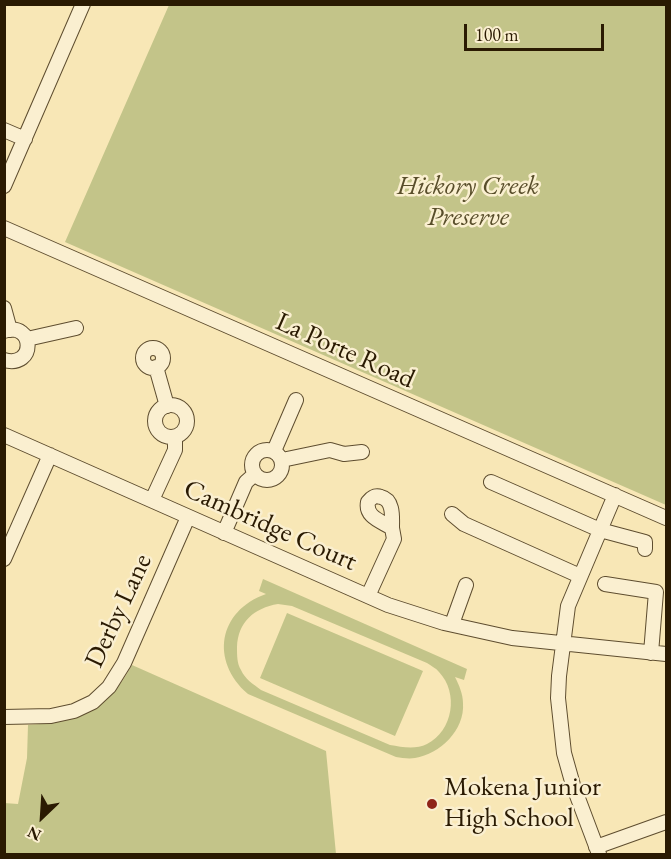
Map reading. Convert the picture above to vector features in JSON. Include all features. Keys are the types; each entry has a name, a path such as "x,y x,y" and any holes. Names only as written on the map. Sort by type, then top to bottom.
{"street":[{"path":"4,186 84,4"},
{"path":"4,130 25,139"},
{"name":"La Porte Road","path":"4,228 666,518"},
{"path":"4,308 7,331 19,331 27,339 28,347 23,358 17,361 4,360"},
{"path":"27,339 76,328"},
{"path":"156,368 167,406"},
{"path":"296,400 278,456 280,472 271,479 260,478 255,474 252,463 253,457 263,450 278,456 330,450 344,454 362,452"},
{"name":"Cambridge Court","path":"152,500 174,450 175,437 185,429 187,417 179,407 167,406 157,413 156,425 163,435 175,437"},
{"name":"Cambridge Court","path":"4,435 388,605 452,624 512,638 666,654"},
{"path":"4,559 50,455"},
{"path":"224,533 246,482 255,474"},
{"path":"491,482 600,530 645,542 645,549"},
{"path":"615,495 568,606 562,644 558,698 564,753 573,785 598,851 666,822"},
{"path":"452,514 464,524 580,576"},
{"name":"Derby Lane","path":"4,717 51,716 74,711 93,702 109,687 121,671 188,517"},
{"name":"Cambridge Court","path":"368,596 394,539 392,528"},
{"path":"605,584 656,592 651,653"},
{"path":"452,624 466,585"}],"green space":[{"name":"Hickory Creek Preserve","path":"169,5 666,5 666,505 65,242"},
{"path":"263,579 467,669 464,680 455,677 462,693 463,713 455,731 442,746 424,756 396,757 248,694 236,681 228,667 224,652 225,638 229,624 238,612 250,602 266,594 259,591","holes":["278,604 292,606 427,663 436,669 445,681 451,701 443,730 436,738 422,746 409,748 390,745 261,690 247,679 238,662 237,647 240,630 244,623 255,613 269,606"]},
{"path":"287,613 423,671 395,736 260,678"},
{"path":"132,665 326,751 336,854 5,854 4,803 18,804 27,758 28,725 63,721 90,712 112,694"}],"place":[{"name":"Mokena Junior High School","path":"432,804"}]}
